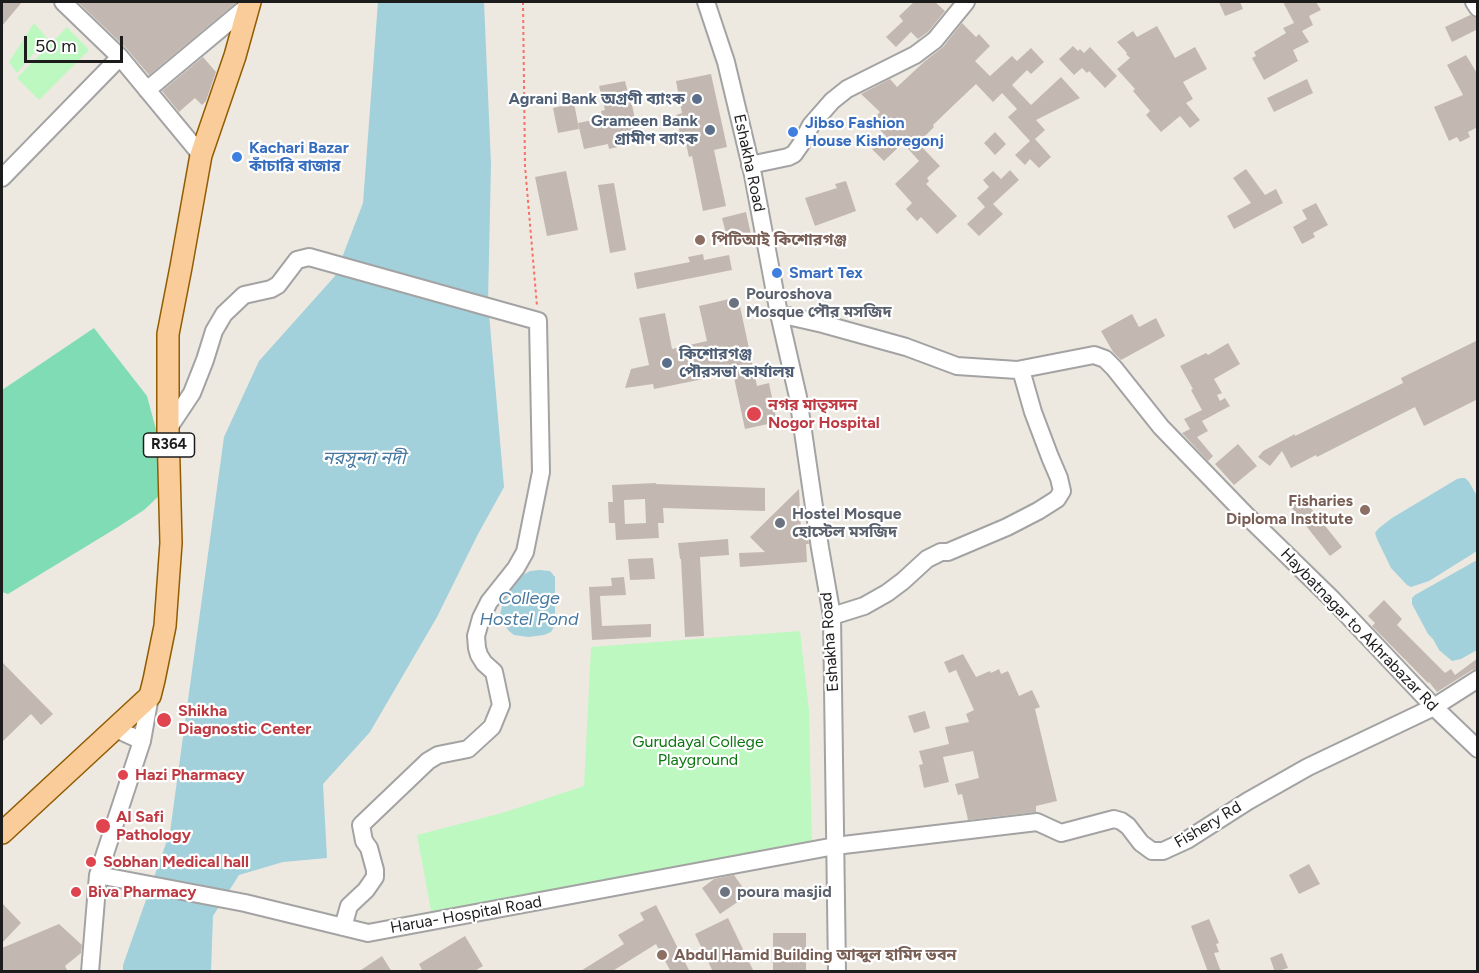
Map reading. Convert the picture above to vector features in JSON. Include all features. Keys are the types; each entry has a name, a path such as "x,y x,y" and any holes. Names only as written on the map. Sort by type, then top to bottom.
{"main road":[{"name":"R364","path":"150,696 165,626 169,587 171,543 168,334 201,155 235,56 249,3"},
{"path":"2,833 150,696"}],"street":[{"path":"63,2 120,57 201,155"},
{"name":"Eshakha Road","path":"706,2 726,62 750,165 798,397 832,616 837,972"},
{"path":"750,165 794,154 810,125 832,101 847,89 915,56 935,40 966,2"},
{"path":"1474,2 1478,8"},
{"path":"147,90 249,3"},
{"path":"2,178 120,57"},
{"path":"168,429 192,393 206,360 214,331 224,314 244,295 272,289 278,285 297,260 309,257 538,321 541,472 525,552 516,568 489,602 476,636 479,655 494,672 501,705 492,727 468,749 438,755 428,761 361,825 364,841 369,848 375,870 375,877 366,890 349,906 343,927"},
{"name":"Haybatnagar to Akhrabazar Rd","path":"779,314 906,347 957,366 1021,370 1094,356 1105,359 1161,427 1333,600 1434,707 1478,749"},
{"path":"832,616 864,606 882,596 897,586 927,559 1007,527 1057,499 1062,491 1059,478 1033,412 1021,370"},
{"path":"1434,707 1478,679"},
{"path":"90,972 98,875 142,741 150,696"},
{"name":"Fishery Rd","path":"836,846 1037,822 1061,833 1114,819 1128,826 1140,843 1152,851 1163,851 1187,840 1248,801 1308,767 1434,707"},
{"path":"114,728 142,741"},
{"name":"Harua- Hospital Road","path":"98,875 245,903 368,933 836,846"}],"path":[{"path":"523,2 525,166 538,321"}],"green space":[{"path":"34,23 47,38 17,73 9,62"},
{"path":"67,27 89,50 39,100 17,78"},
{"path":"94,328 147,396 161,448 162,493 144,510 118,527 8,594 2,592 2,390"},
{"name":"Gurudayal College Playground","path":"800,631 809,710 812,845 432,916 417,835 502,813 584,786 591,647"}],"water":[{"name":"নরসুন্দা নদী","path":"378,2 484,2 491,164 488,302 504,487 437,617 370,732 323,784 327,858 283,862 239,875 213,916 211,971 123,972 123,965 170,832 224,437 259,361 335,276 363,203"},
{"path":"1461,478 1469,482 1477,496 1477,551 1429,581 1411,587 1391,568 1375,533 1392,518"},
{"path":"1477,560 1477,650 1452,661 1439,650 1428,634 1412,604 1412,598"},
{"name":"College Hostel Pond","path":"539,570 550,571 555,577 555,625 551,632 544,635 528,637 514,635 501,621 500,614 506,593 523,575"}],"building":[{"path":"2,2 22,2 2,26"},
{"path":"78,2 237,2 149,75 127,49"},
{"path":"914,2 935,2 945,11 928,32 918,39 911,32 896,47 886,37 903,21 899,16"},
{"path":"1219,2 1240,2 1243,9 1225,16"},
{"path":"1283,2 1316,2 1321,10 1309,16 1313,25 1302,31 1309,42 1293,50 1298,61 1264,80 1252,58 1256,56 1254,52 1286,33 1283,28 1294,23"},
{"path":"1470,15 1478,18 1478,29 1452,42 1445,27"},
{"path":"962,23 976,37 979,34 990,46 975,61 990,76 1012,56 1017,61 1031,48 1044,62 1031,74 1027,70 1012,85 1031,105 1061,77 1080,98 1036,120 1045,130 1035,139 1051,157 1039,168 1030,159 1025,165 1015,155 1030,141 1008,117 1017,109 1002,93 993,102 976,84 958,101 918,143 940,166 927,178 929,181 926,184 957,216 937,234 921,217 917,221 906,209 912,203 895,184 919,161 903,143 884,161 872,149 886,136 871,121 880,112 861,94 890,79 897,87 943,47"},
{"path":"1157,26 1175,58 1195,47 1207,69 1183,82 1193,99 1186,103 1200,120 1190,128 1180,116 1161,132 1146,115 1150,111 1133,91 1135,89 1117,69 1130,58 1117,42 1133,31 1137,37"},
{"path":"1073,46 1084,53 1090,47 1117,76 1105,88 1089,71 1087,73 1082,68 1074,75 1059,59"},
{"path":"1466,55 1478,75 1478,127 1468,132 1470,137 1460,142 1457,137 1449,141 1434,107 1463,95 1447,65"},
{"path":"203,57 216,72 206,101 202,105 195,98 179,112 162,91"},
{"path":"711,74 727,147 714,150 726,206 703,211 692,156 689,157 685,139 681,139 676,115 682,113 676,81"},
{"path":"1307,79 1313,93 1274,112 1267,98"},
{"path":"625,81 640,142 609,149 608,144 584,149 578,123 602,118 601,111 605,110 599,86"},
{"path":"574,103 579,129 558,133 553,108"},
{"path":"995,132 1006,144 995,155 984,143"},
{"path":"1246,169 1265,195 1276,189 1283,203 1234,229 1227,216 1251,203 1233,178"},
{"path":"1010,170 1019,180 993,204 1003,214 979,236 967,224 985,207 977,198 989,187 983,180 993,171 1001,179"},
{"path":"566,171 578,230 547,236 535,177"},
{"path":"846,181 856,211 815,226 805,198 837,188 835,184"},
{"path":"614,183 626,250 610,253 598,185"},
{"path":"1316,203 1328,225 1313,233 1315,237 1302,244 1293,227 1307,219 1302,210"},
{"path":"746,212 752,239 729,245 722,218"},
{"path":"703,254 704,260 729,255 732,270 637,289 634,273 690,262 688,257"},
{"path":"738,297 757,386 769,383 777,422 745,429 733,373 654,389 653,384 625,388 631,369 649,365 639,318 665,313 672,349 707,341 699,306"},
{"path":"1132,314 1139,327 1156,318 1165,336 1121,360 1113,352 1101,331"},
{"path":"1478,340 1478,399 1424,426 1415,407 1291,468 1282,451 1270,466 1258,457 1263,451 1403,383 1401,378"},
{"path":"1228,343 1240,364 1214,379 1222,393 1217,395 1220,401 1225,398 1230,406 1202,421 1208,431 1197,437 1213,456 1208,461 1182,433 1190,429 1184,419 1202,410 1180,366 1206,353 1208,355"},
{"path":"1238,444 1257,466 1234,485 1215,464"},
{"path":"656,483 765,488 765,511 663,508 664,523 658,523 659,538 616,540 615,523 609,523 608,502 613,502 612,485","holes":["645,499 646,523 625,524 624,500"]},
{"path":"799,489 801,531 807,532 809,544 806,544 807,562 740,567 739,553 765,552 750,537"},
{"path":"1298,492 1342,547 1330,556 1287,502"},
{"path":"728,539 729,555 700,557 704,636 685,637 681,559 678,543"},
{"path":"653,558 655,579 630,580 628,559"},
{"path":"624,577 626,595 600,596 602,626 651,624 651,637 592,640 589,587 612,586 611,578"},
{"path":"1384,600 1402,619 1397,625 1445,673 1451,669 1455,675 1478,658 1478,669 1472,670 1437,692 1372,626 1375,623 1368,616"},
{"path":"963,654 976,677 999,669 1001,674 1008,671 1019,696 1032,690 1040,707 1035,709 1057,801 1036,806 1036,812 968,820 962,794 958,795 955,784 979,778 973,751 943,757 949,782 924,788 919,765 923,764 919,751 949,744 945,727 969,722 966,714 974,710 956,670 949,673 944,662"},
{"path":"2,662 53,714 41,725 31,714 2,742"},
{"path":"925,711 930,728 914,733 908,716"},
{"path":"1309,864 1320,884 1299,894 1289,875"},
{"name":"poura masjid","path":"734,875 748,895 720,914 702,888 714,879"},
{"path":"2,903 21,923 2,943"},
{"path":"656,905 690,972 671,972 656,944 611,972 579,972 624,944 618,935 644,920 640,913"},
{"path":"728,918 754,972 713,972 695,934"},
{"path":"1209,919 1219,943 1216,944 1219,952 1214,953 1221,972 1208,972 1191,926"},
{"path":"59,924 82,945 81,953 65,966 68,972 2,972 2,948"},
{"path":"773,933 806,933 806,972 773,972"},
{"path":"465,936 483,966 473,972 423,972 419,964"},
{"path":"1282,953 1288,968 1275,972 1270,958"},
{"path":"382,956 392,972 358,972"}],"place":[{"name":"Agrani Bank অগ্রণী ব্যাংক","path":"697,99"},
{"name":"Grameen Bank গ্রামীণ ব্যাংক","path":"710,130"},
{"name":"Jibso Fashion House Kishoregonj","path":"793,132"},
{"name":"Kachari Bazar কাঁচারি বাজার","path":"237,157"},
{"name":"পিটিআই কিশোরগঞ্জ","path":"700,240"},
{"name":"Smart Tex","path":"777,273"},
{"name":"Pouroshova Mosque পৌর মসজিদ","path":"734,303"},
{"name":"কিশোরগঞ্জ পৌরসভা কার্যালয়","path":"667,363"},
{"name":"নগর মাতৃসদন Nogor Hospital","path":"754,414"},
{"name":"Fisharies Diploma Institute","path":"1365,510"},
{"name":"Hostel Mosque হোস্টেল মসজিদ","path":"780,523"},
{"name":"Shikha Diagnostic Center","path":"164,720"},
{"name":"Hazi Pharmacy","path":"123,775"},
{"name":"Al Safi Pathology","path":"103,826"},
{"name":"Sobhan Medical hall","path":"91,862"},
{"name":"Biva Pharmacy","path":"76,892"},
{"name":"poura masjid","path":"725,892"},
{"name":"Abdul Hamid Building আব্দুল হামিদ ভবন","path":"662,955"}]}
